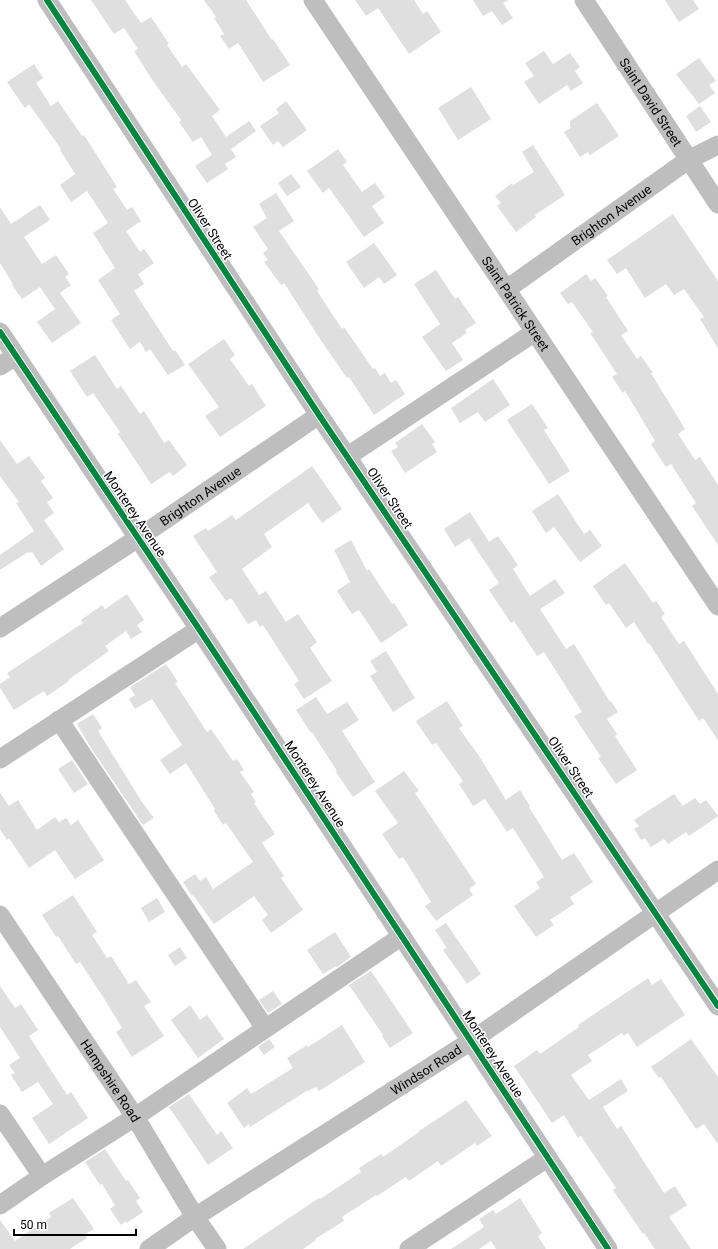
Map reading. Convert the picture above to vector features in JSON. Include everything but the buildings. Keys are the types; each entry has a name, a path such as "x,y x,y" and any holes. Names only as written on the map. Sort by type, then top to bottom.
{"street":[{"name":"Oliver Street","path":"47,0 319,415 718,1006"},
{"name":"Saint Patrick Street","path":"313,0 718,606"},
{"name":"Saint David Street","path":"584,0 718,204"},
{"name":"Brighton Avenue","path":"506,289 688,160 718,145"},
{"name":"Monterey Avenue","path":"0,332 199,629 608,1249"},
{"path":"348,456 535,332"},
{"path":"0,366 16,356"},
{"name":"Brighton Avenue","path":"0,628 138,538 319,415"},
{"path":"0,759 199,629"},
{"path":"59,720 265,1028"},
{"name":"Windsor Road","path":"149,1249 195,1217 471,1041 718,870"},
{"name":"Hampshire Road","path":"0,915 135,1117 195,1217 217,1249"},
{"path":"0,1205 42,1176 135,1117 402,936"},
{"path":"0,1114 42,1176"},
{"path":"411,1248 547,1158"}],"cycle path":[{"path":"47,0 319,415 718,1006"},
{"path":"0,332 199,629 608,1249"}]}
